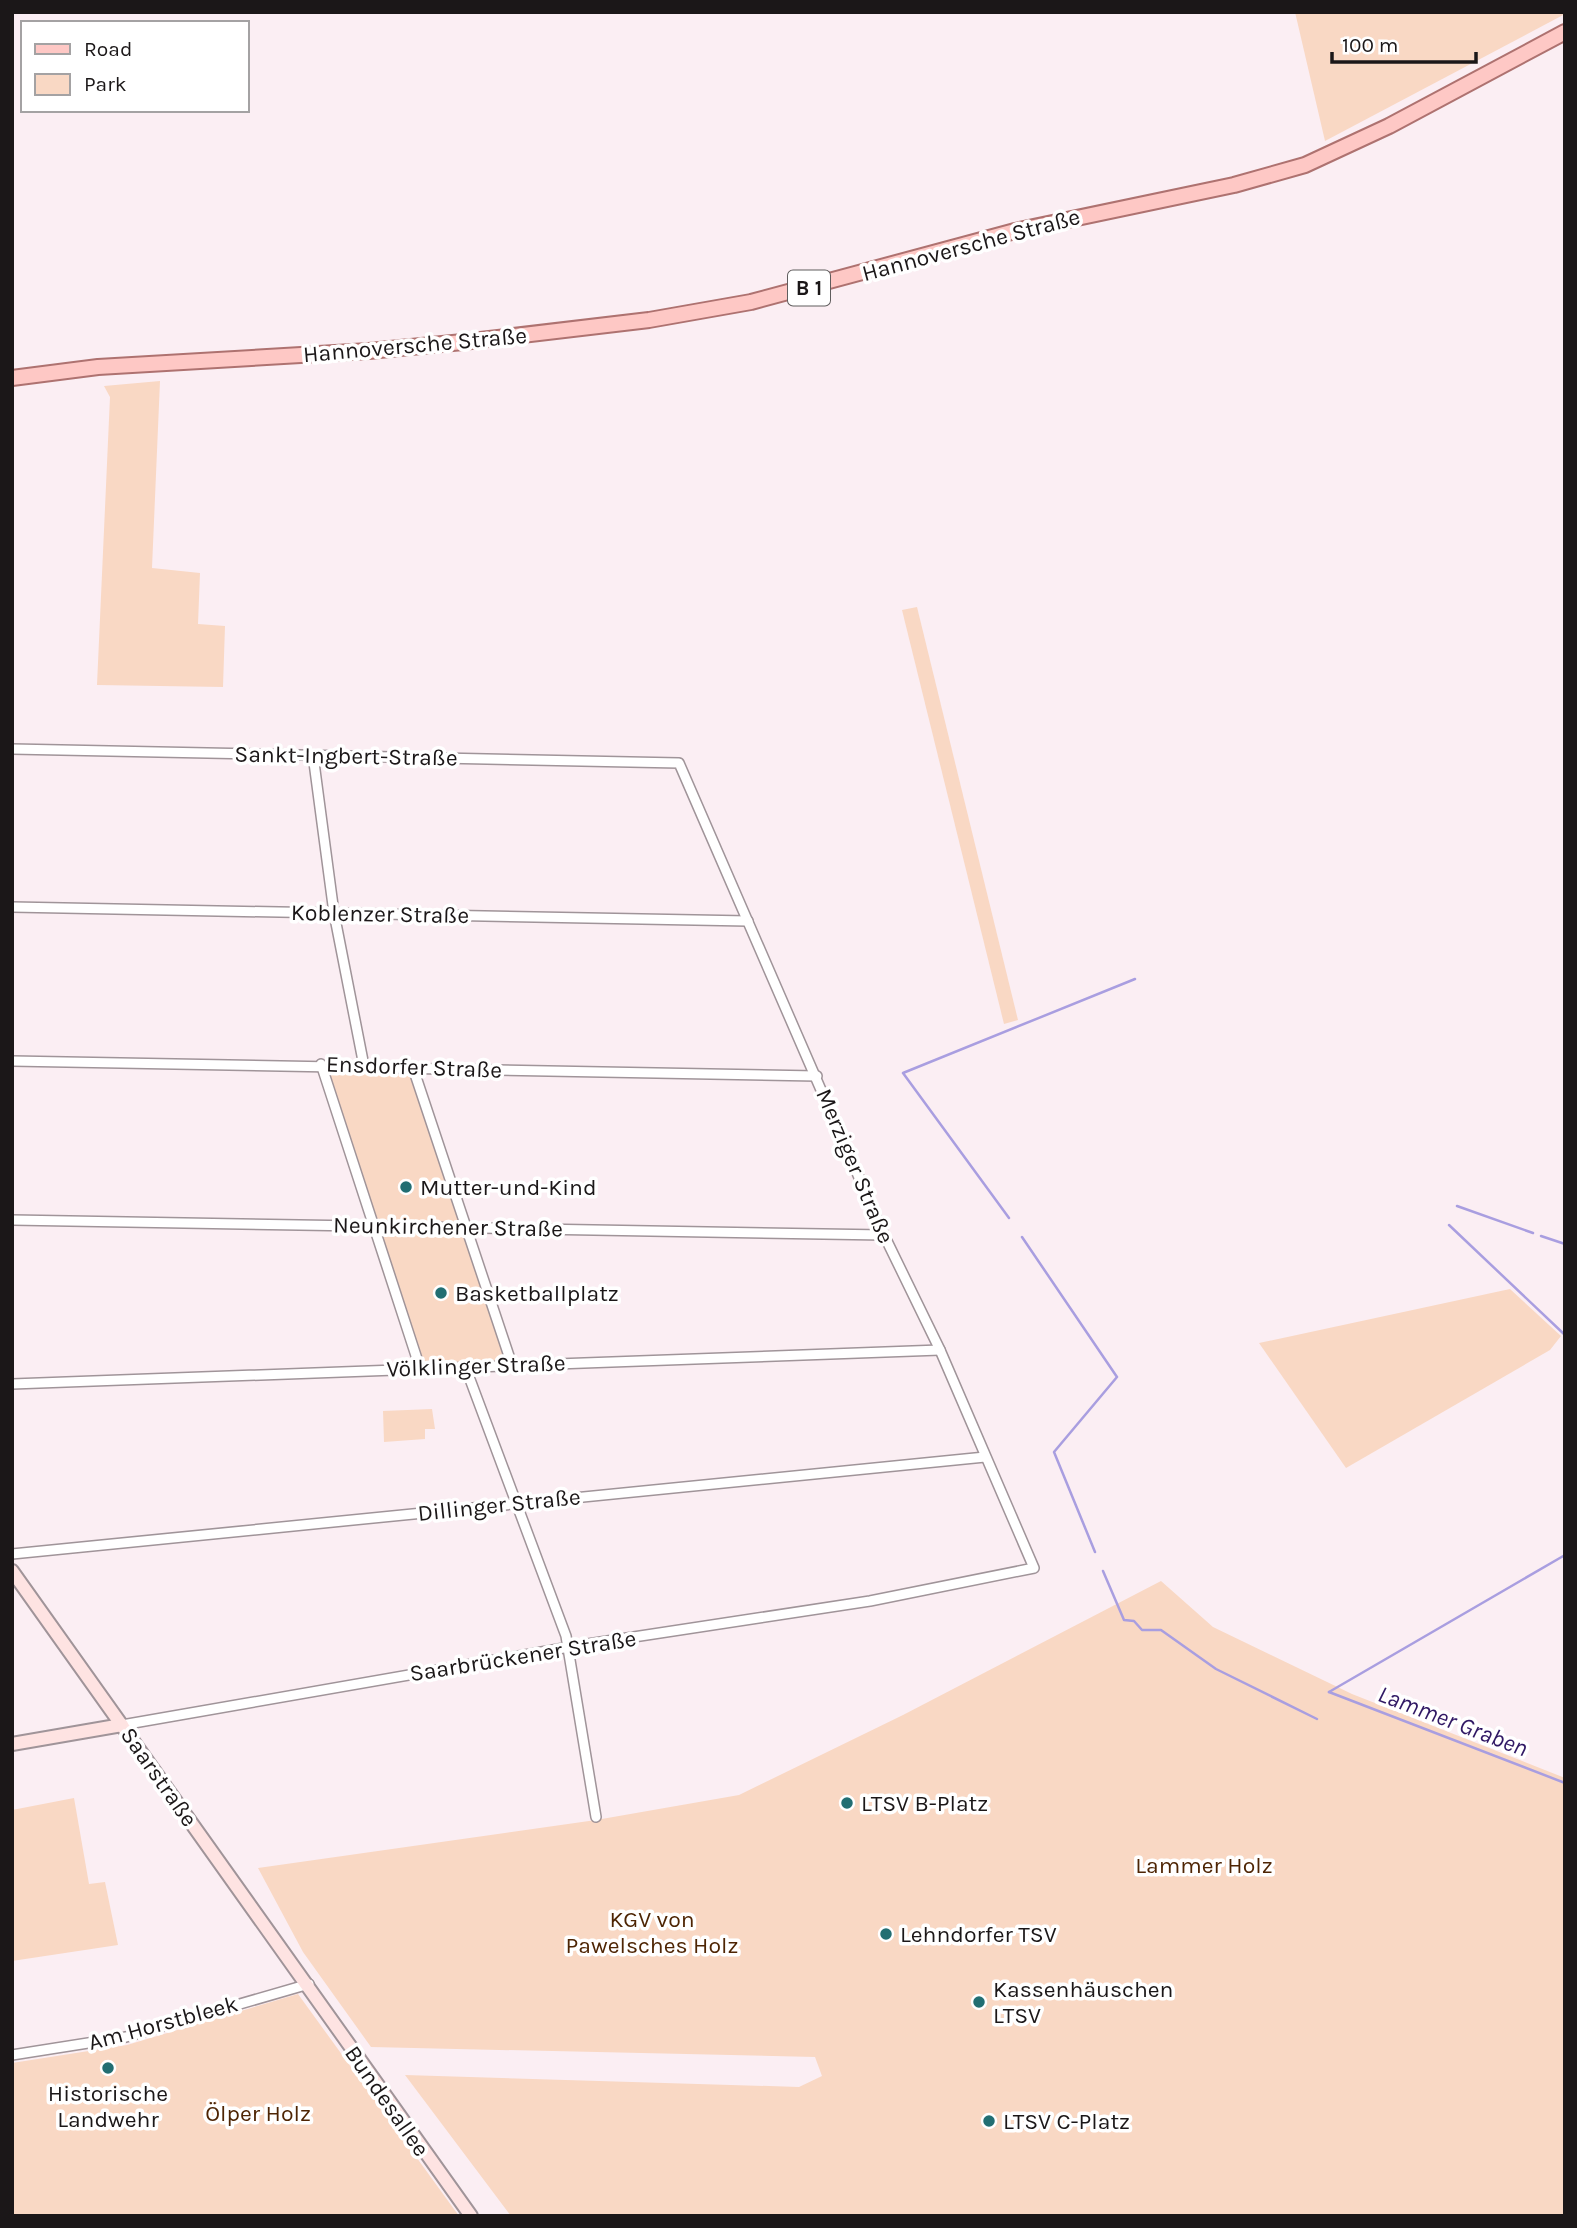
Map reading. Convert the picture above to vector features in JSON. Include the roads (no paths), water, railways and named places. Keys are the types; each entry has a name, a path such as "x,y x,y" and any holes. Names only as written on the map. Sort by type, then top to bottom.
{"main road":[{"name":"Hannoversche Straße","path":"12,378 98,367 369,351 463,342 649,320 751,302 1015,231 1234,185 1305,166 1390,127 1565,32"}],"street":[{"name":"Sankt-Ingbert-Straße","path":"12,750 679,763"},
{"path":"313,755 334,913 364,1066"},
{"name":"Merziger Straße","path":"679,763 884,1235 940,1350 1034,1568"},
{"name":"Koblenzer Straße","path":"12,907 748,921"},
{"name":"Ensdorfer Straße","path":"12,1061 817,1076"},
{"path":"321,1065 420,1368"},
{"path":"413,1068 512,1365"},
{"name":"Neunkirchener Straße","path":"12,1220 884,1235"},
{"name":"Völklinger Straße","path":"12,1384 940,1350"},
{"path":"465,1366 568,1648 596,1817"},
{"name":"Dillinger Straße","path":"12,1554 985,1457"},
{"name":"Saarbrückener Straße","path":"12,1744 568,1648 870,1601 1034,1568"},
{"name":"Saarstraße","path":"12,1571 309,1984"},
{"name":"Am Horstbleek","path":"12,2055 126,2037 309,1984"},
{"name":"Bundesallee","path":"309,1984 471,2216"}],"waterway":[{"path":"1009,1218 903,1073 1135,979"},
{"path":"1457,1206 1533,1233"},
{"path":"1449,1225 1565,1335"},
{"path":"1541,1236 1565,1244"},
{"path":"1022,1237 1117,1377 1054,1452 1095,1552"},
{"path":"1329,1692 1565,1555"},
{"path":"1103,1571 1124,1620 1134,1621 1142,1630 1161,1630 1216,1669 1317,1719"},
{"name":"Lammer Graben","path":"1329,1692 1565,1783"}],"place":[{"name":"Mutter-und-Kind","path":"406,1187"},
{"name":"Basketballplatz","path":"441,1293"},
{"name":"LTSV B-Platz","path":"847,1803"},
{"name":"Lehndorfer TSV","path":"886,1934"},
{"name":"Kassenhäuschen LTSV","path":"979,2002"},
{"name":"Historische Landwehr","path":"108,2068"},
{"name":"LTSV C-Platz","path":"989,2121"}],"park label":[{"name":"Lammer Holz","path":"1204,1865"},
{"name":"KGV von Pawelsches Holz","path":"652,1932"},
{"name":"Ölper Holz","path":"258,2113"}]}
